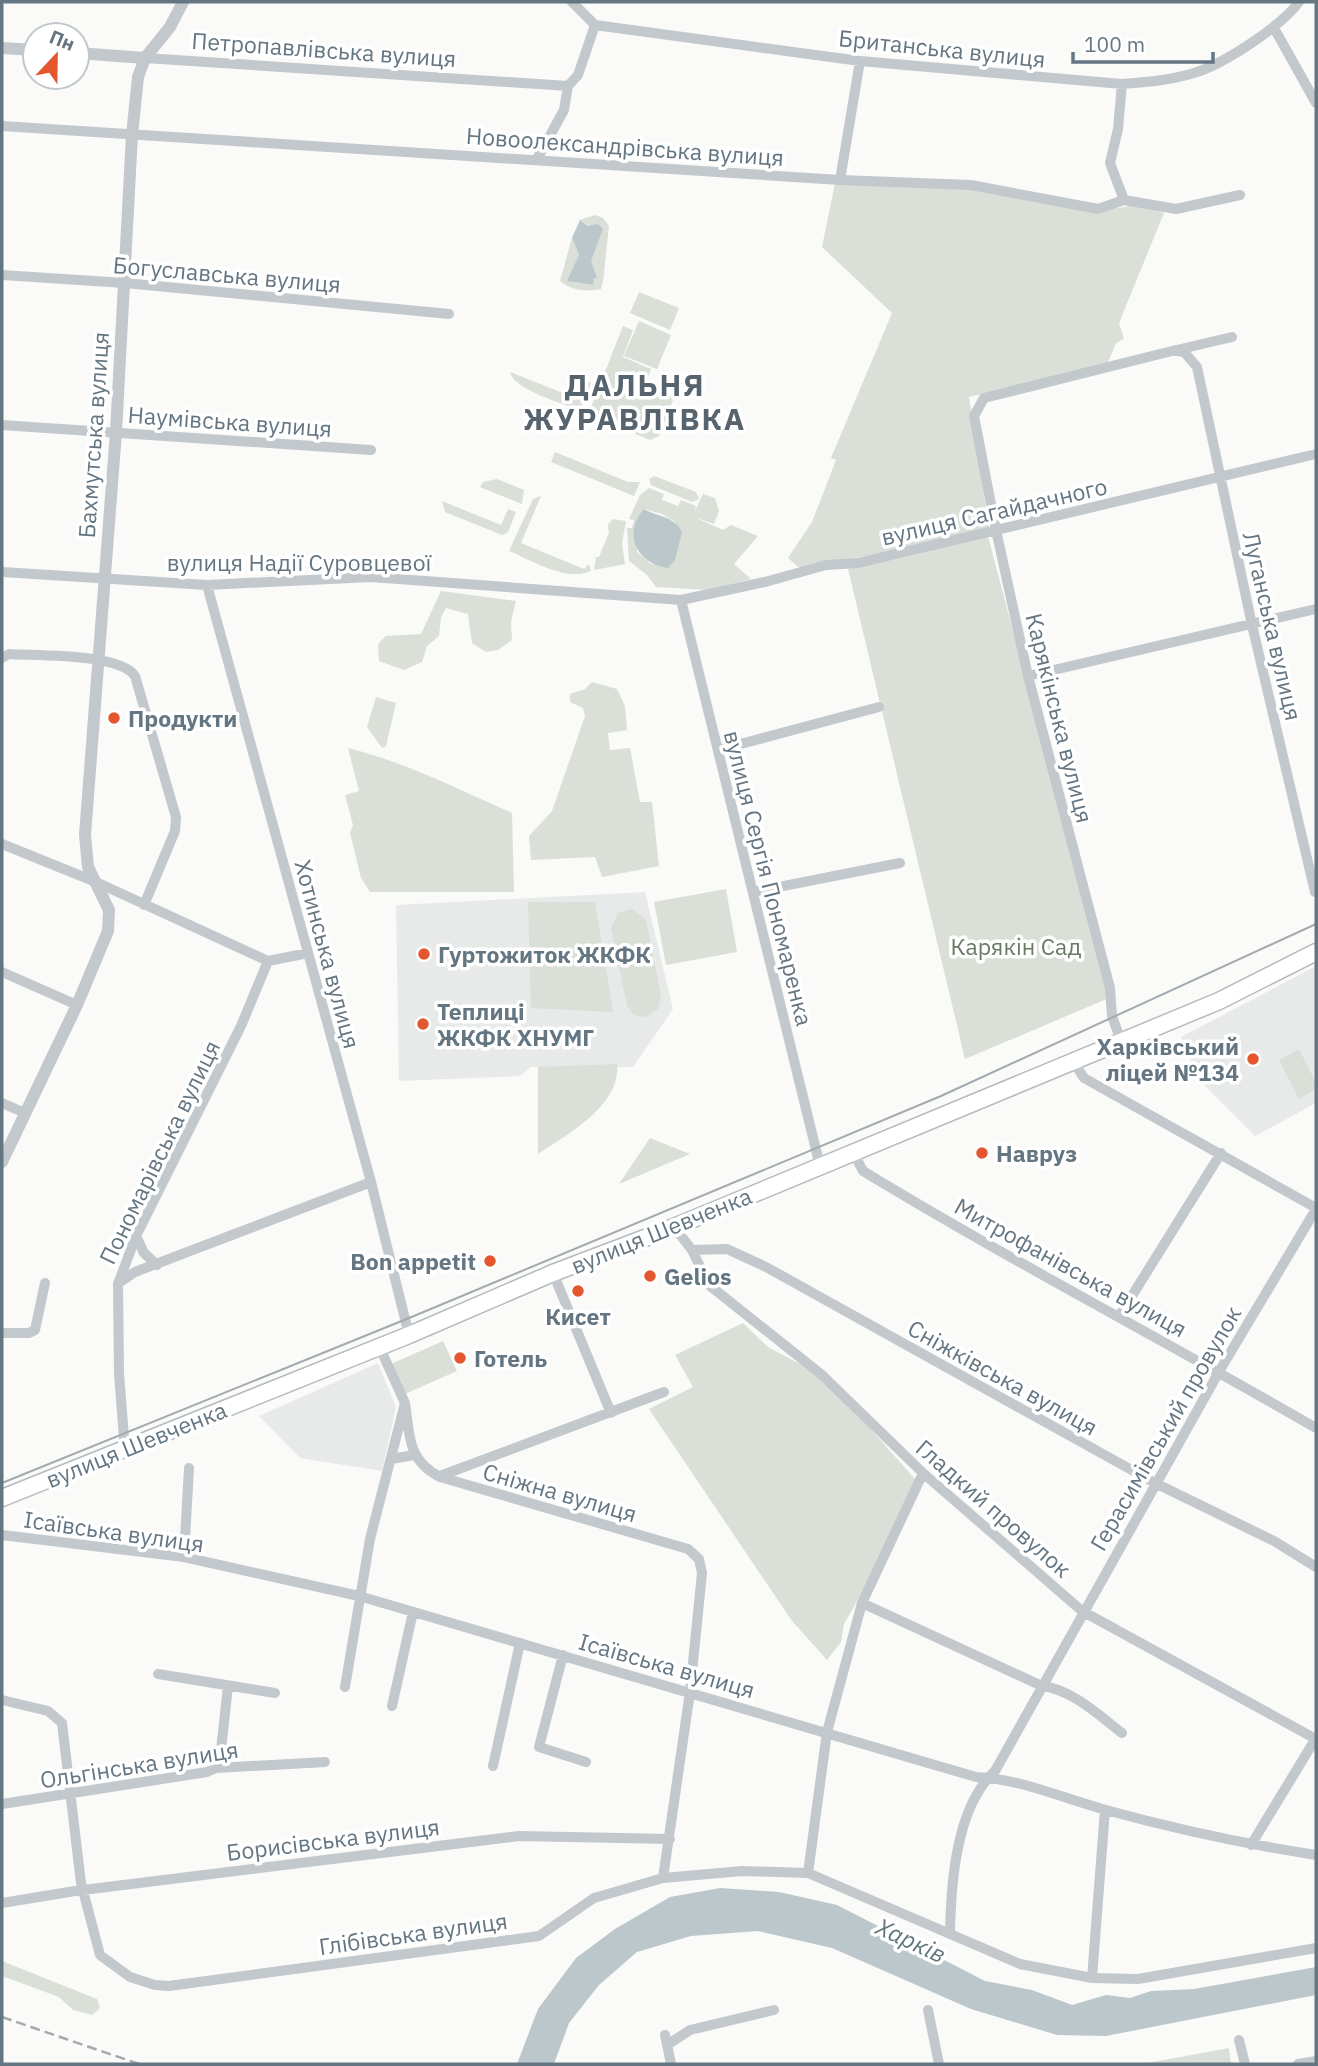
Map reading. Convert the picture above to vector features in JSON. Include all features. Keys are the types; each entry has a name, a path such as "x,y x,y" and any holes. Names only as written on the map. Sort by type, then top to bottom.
{"main road":[{"name":"вулиця Шевченка","path":"2,1498 409,1335 553,1273 674,1227 1219,1001 1316,952"}],"street":[{"name":"Бахмутська вулиця","path":"2,1162 76,1005 110,924 108,903 86,862 85,845 116,432 132,135 138,77 145,58 170,27 183,2"},
{"name":"Британська вулиця","path":"595,25 860,61 1122,85 1161,81 1199,71 1274,28 1299,2"},
{"path":"537,159 564,110 568,86 578,75 595,25 575,3"},
{"path":"1274,28 1316,103"},
{"path":"2,48 21,50"},
{"name":"Петропавлівська вулиця","path":"91,55 568,86"},
{"path":"840,180 860,61"},
{"path":"1122,85 1118,129 1110,163 1124,200"},
{"name":"Новоолександрівська вулиця","path":"2,126 840,180 971,185 1098,209 1124,200 1176,209 1240,195"},
{"name":"Богуславська вулиця","path":"2,275 125,283 449,314"},
{"path":"1176,350 1232,337"},
{"name":"Луганська вулиця","path":"1176,350 1185,353 1197,367 1252,625 1315,892"},
{"name":"Карякінська вулиця","path":"1121,1041 1112,1016 1110,988 1027,676 974,416 979,402 990,394 1176,350"},
{"name":"Наумівська вулиця","path":"2,425 371,450"},
{"name":"вулиця Сагайдачного","path":"681,600 765,582 825,565 858,563 1316,454"},
{"name":"вулиця Надії Суровцевої","path":"2,572 207,585 371,577 681,600"},
{"name":"Хотинська вулиця","path":"207,585 371,1182 409,1335"},
{"name":"вулиця Сергія Пономаренка","path":"681,600 820,1166"},
{"path":"1027,676 1316,609"},
{"path":"2,658 9,654 97,660 128,668 135,676 176,817 176,831 144,905"},
{"path":"718,750 879,707"},
{"path":"2,844 96,882 268,961 308,953"},
{"path":"753,892 900,863"},
{"name":"Пономарівська вулиця","path":"125,1450 119,1374 118,1284 136,1237 241,1026 268,961"},
{"path":"2,972 76,1005"},
{"path":"1073,1061 1084,1078 1316,1209"},
{"path":"2,1103 25,1113"},
{"name":"Митрофанівська вулиця","path":"853,1152 863,1171 989,1248 1120,1315 1315,1425"},
{"path":"1120,1315 1221,1153"},
{"path":"118,1284 135,1272 371,1182"},
{"name":"Герасимівський провулок","path":"950,1933 951,1888 958,1846 982,1782 995,1770 1155,1483 1316,1209"},
{"path":"674,1227 692,1250"},
{"path":"136,1237 144,1253 156,1265"},
{"name":"Сніжківська вулиця","path":"692,1250 727,1249 766,1267 1155,1483 1273,1541 1316,1567"},
{"name":"Гладкий провулок","path":"692,1250 709,1285 822,1375 923,1473 1082,1611 1316,1739"},
{"path":"553,1273 611,1413"},
{"path":"2,1333 29,1333 35,1330 45,1283"},
{"path":"379,1346 405,1403 414,1455 391,1459"},
{"path":"440,1477 664,1392"},
{"path":"345,1687 370,1538 405,1403"},
{"name":"Сніжна вулиця","path":"414,1455 425,1469 440,1477 688,1549 699,1559 702,1573 690,1692"},
{"path":"464,1484 462,1475 467,1466"},
{"path":"184,1557 189,1468"},
{"path":"808,1874 827,1732 862,1603 923,1473"},
{"name":"Ісаївська вулиця","path":"2,1535 184,1557 359,1596 975,1777 1001,1778 1105,1810 1251,1845 1316,1856"},
{"path":"862,1603 1042,1686 1051,1687 1084,1705 1122,1733"},
{"path":"392,1706 413,1612"},
{"path":"493,1766 520,1643"},
{"path":"563,1655 539,1747 586,1762"},
{"path":"158,1674 275,1693"},
{"path":"216,1768 220,1759 228,1686"},
{"path":"663,1878 690,1692"},
{"path":"2,1700 41,1708 59,1717 64,1729 68,1794 81,1883 85,1891"},
{"path":"1251,1845 1316,1739"},
{"name":"Ольгінська вулиця","path":"2,1804 207,1772 216,1768 325,1762"},
{"path":"1092,1978 1105,1810"},
{"name":"Борисівська вулиця","path":"2,1903 519,1836 670,1839"},
{"name":"Глібівська вулиця","path":"85,1891 100,1955 119,1971 142,1982 169,1986 539,1936 594,1898 663,1878 742,1871 808,1874 1020,1964 1092,1978 1138,1979 1316,1948"},
{"path":"671,2064 666,2040 690,2029 775,2010"},
{"path":"929,2010 939,2064"},
{"path":"1239,2040 1245,2064"},
{"path":"1298,2064 1316,2061"}],"shaded area":[{"path":"580,220 588,226 598,224 603,229 591,261 597,278 594,278 593,285 567,281 579,255 572,238"},
{"path":"644,509 675,523 682,532 675,560 668,568 648,561 636,546 634,528"},
{"path":"645,892 673,1009 633,1067 531,1067 520,1076 399,1081 396,905"},
{"name":"Харківський ліцей №134","path":"1316,966 1316,1103 1255,1136 1200,1081 1181,1037"},
{"path":"378,1363 396,1407 382,1471 300,1458 259,1416"},
{"path":"720,1888 779,1892 837,1905 985,1981 1032,1990 1072,2005 1106,1995 1130,1998 1151,1991 1194,1989 1316,1967 1316,1995 1106,2036 1057,2035 971,2009 832,1948 758,1931 691,1936 637,1952 599,1985 569,2023 554,2064 517,2064 538,2009 576,1958 615,1929 670,1897"}],"green space":[{"path":"835,183 971,188 1097,211 1137,205 1164,213 1119,323 1124,339 1116,343 1107,365 969,397 989,527 888,553 815,564 802,570 788,558 812,522 836,460 831,458 892,313 822,247"},
{"path":"595,215 603,218 609,226 603,282 601,289 575,289 560,281 572,238 579,255 568,281 593,285 590,261 601,234 580,220"},
{"path":"639,292 679,308 670,330 630,313"},
{"path":"639,321 671,335 657,369 624,356"},
{"path":"623,326 633,330 623,357 651,369 646,382 667,390 673,400 659,436 650,440 594,417 590,410"},
{"path":"510,372 573,397 581,379 591,383 580,410 529,390 513,379"},
{"path":"555,452 628,482 640,482 634,496 551,462"},
{"path":"654,476 696,492 699,499 692,502 651,485 649,479"},
{"path":"497,479 524,490 522,504 480,487 483,482"},
{"path":"649,488 664,494 662,500 678,506 681,500 696,506 694,513 703,494 715,498 719,511 714,524 692,516 723,530 731,525 758,536 734,564 751,579 708,590 656,587 647,575 629,561 627,528 632,528 634,520 629,519 640,495","holes":["644,509 662,514 675,522 679,540 675,560 651,564 637,552"]},
{"path":"541,496 521,543 584,569 589,564 591,571 581,574 560,572 509,551 533,499"},
{"path":"442,501 501,525 508,509 516,512 508,532 502,535 445,512"},
{"path":"613,519 626,521 622,543 625,564 594,570 596,557 599,557 609,533 608,524"},
{"name":"Карякін Сад","path":"988,536 1109,998 965,1059 848,569"},
{"path":"441,591 516,601 511,621 512,640 498,650 486,652 472,643 468,614 446,608 441,617 439,636 427,646 422,662 404,670 379,661 378,644 386,636 421,634"},
{"path":"592,682 617,689 625,706 627,730 608,733 610,750 630,748 640,802 652,802 659,866 602,877 595,857 531,860 529,836 552,811 585,716 583,708 570,702 570,694 585,689"},
{"path":"376,697 396,703 386,746 382,748 367,727"},
{"path":"348,748 412,769 512,813 514,892 370,892 361,878 350,833 353,825 345,795 359,791"},
{"path":"726,889 737,952 666,965 654,902"},
{"path":"528,902 595,902 613,1012 531,1008"},
{"path":"632,909 646,919 661,995 658,1009 645,1017 634,1015 627,1006 611,928 618,913"},
{"path":"1299,1049 1316,1083 1316,1089 1299,1099 1279,1060"},
{"path":"617,1064 616,1079 601,1106 577,1128 538,1154 538,1067"},
{"path":"650,1138 690,1154 619,1184"},
{"path":"743,1323 768,1347 811,1370 851,1407 915,1479 877,1566 844,1624 841,1642 827,1660 792,1621 649,1409 693,1387 675,1355"},
{"path":"443,1341 457,1371 405,1394 391,1364"},
{"path":"2,1961 97,1999 100,2008 92,2015 73,2010 59,1997 2,1976"},
{"path":"1229,2048 1231,2064 1147,2064 1147,2063"}],"tram line":[{"path":"2,1483 414,1316 941,1096 1316,924"}],"railway":[{"path":"2,2017 139,2064"}],"place":[{"name":"Продукти","path":"114,718"},
{"name":"Гуртожиток ЖКФК","path":"424,954"},
{"name":"Теплиці ЖКФК ХНУМГ","path":"423,1024"},
{"name":"Харківський ліцей №134","path":"1253,1059"},
{"name":"Навруз","path":"982,1153"},
{"name":"Bon appetit","path":"490,1261"},
{"name":"Gelios","path":"650,1276"},
{"name":"Кисет","path":"578,1291"},
{"name":"Готель","path":"460,1358"}],"district":[{"name":"ДАЛЬНЯ ЖУРАВЛІВКА","path":"635,401"}],"water label":[{"name":"Харків","path":"911,1940"}]}
